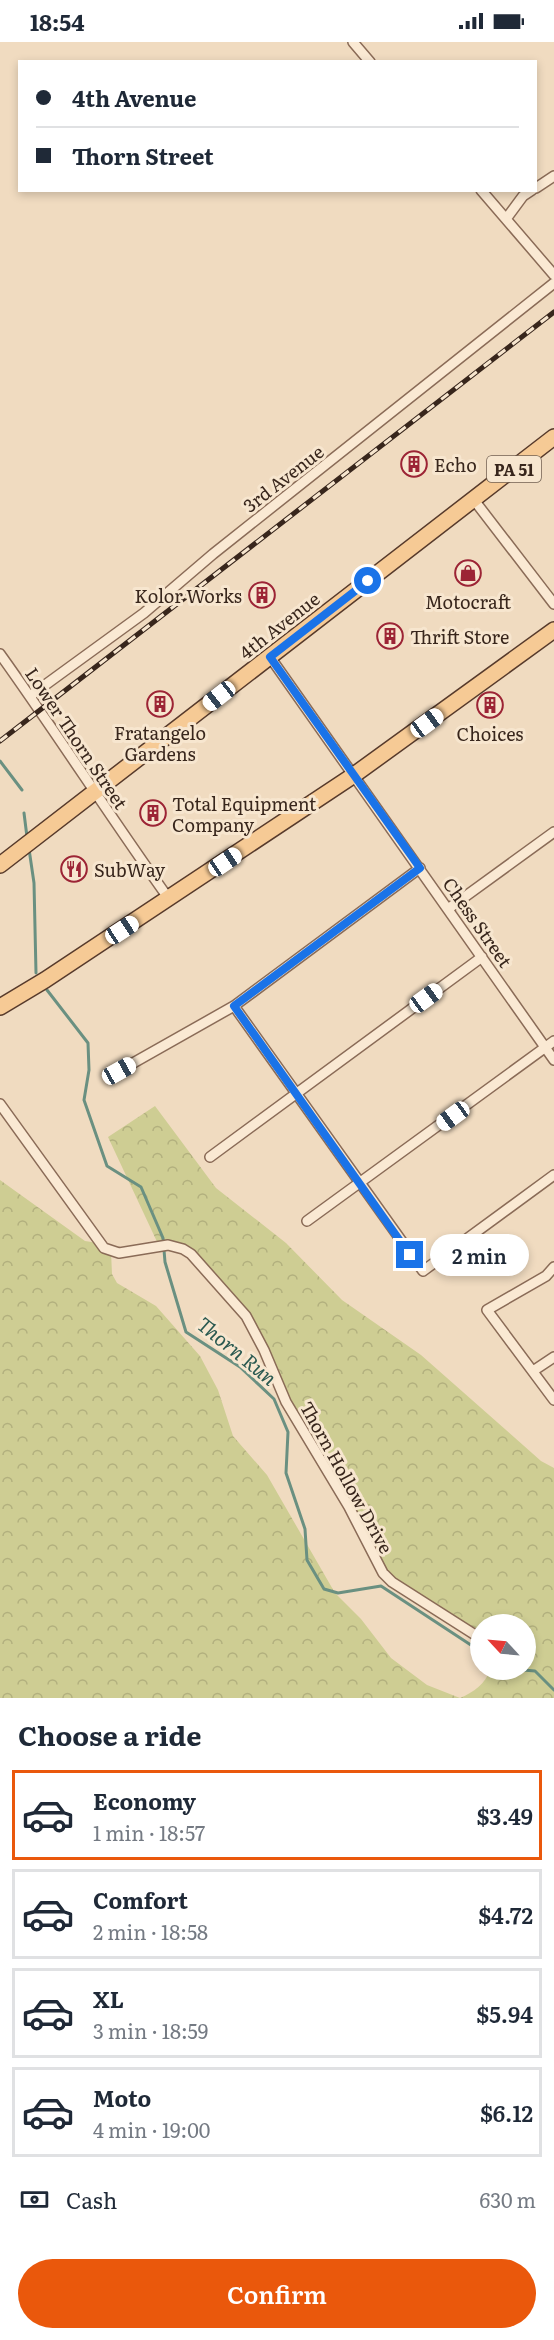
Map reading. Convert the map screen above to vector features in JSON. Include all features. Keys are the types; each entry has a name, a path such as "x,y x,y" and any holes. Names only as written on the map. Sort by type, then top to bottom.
{"main road":[{"name":"4th Avenue","path":"0,865 554,437"},
{"path":"0,1007 169,899 354,776 554,630"}],"street":[{"path":"353,42 368,60"},
{"path":"537,187 554,176"},
{"path":"483,192 554,275"},
{"path":"506,219 523,196 529,192"},
{"name":"3rd Avenue","path":"30,696 144,613 222,547 554,283"},
{"path":"474,500 554,604"},
{"name":"Lower Thorn Street","path":"0,654 75,760 93,793 169,899"},
{"name":"Chess Street","path":"270,657 554,1060"},
{"path":"448,909 554,832"},
{"path":"119,1071 234,1006 420,868"},
{"path":"210,1157 482,957"},
{"path":"234,1006 423,1271 554,1175"},
{"path":"307,1221 554,1041"},
{"name":"Thorn Hollow Drive","path":"0,1104 104,1248 119,1253 164,1245 183,1249 191,1254 246,1316 264,1350 286,1402 349,1507 383,1573 392,1582 470,1632"},
{"path":"554,1267 546,1276 487,1310 554,1400"},
{"path":"533,1371 554,1357"}],"green space":[{"path":"155,1106 216,1188 286,1243 342,1300 421,1355 541,1461 554,1468 554,1698 460,1698 470,1693 484,1680 536,1680 536,1614 470,1614 470,1632 392,1582 301,1428 255,1331 191,1254 159,1246 108,1137"},
{"path":"0,1180 85,1241 98,1243 111,1251 112,1274 117,1283 156,1306 200,1356 218,1390 233,1436 267,1475 335,1593 361,1619 391,1658 427,1685 460,1698 0,1698"}],"waterway":[{"name":"Thorn Run","path":"0,761 22,790"},
{"name":"Thorn Run","path":"24,813 27,837"},
{"name":"Thorn Run","path":"29,849 34,883 36,973"},
{"name":"Thorn Run","path":"47,990 88,1043 89,1070 84,1100 107,1166 141,1187 163,1238 165,1262 186,1332 240,1367 274,1399 288,1432 286,1473 305,1529 307,1560 324,1589 338,1593 381,1586 470,1644"},
{"name":"Thorn Run","path":"536,1672 554,1690"}],"railway":[{"path":"0,741 554,312"}],"place":[{"name":"Echo","path":"414,464"},
{"name":"Motocraft","path":"468,573"},
{"name":"Kolor Works","path":"262,595"},
{"name":"Thrift Store","path":"390,636"},
{"name":"Fratangelo Gardens","path":"160,704"},
{"name":"Choices","path":"490,705"},
{"name":"Total Equipment Company","path":"153,813"},
{"name":"SubWay","path":"74,869"}],"route":[{"path":"368,581 270,657 420,868 234,1006 410,1255"}]}
